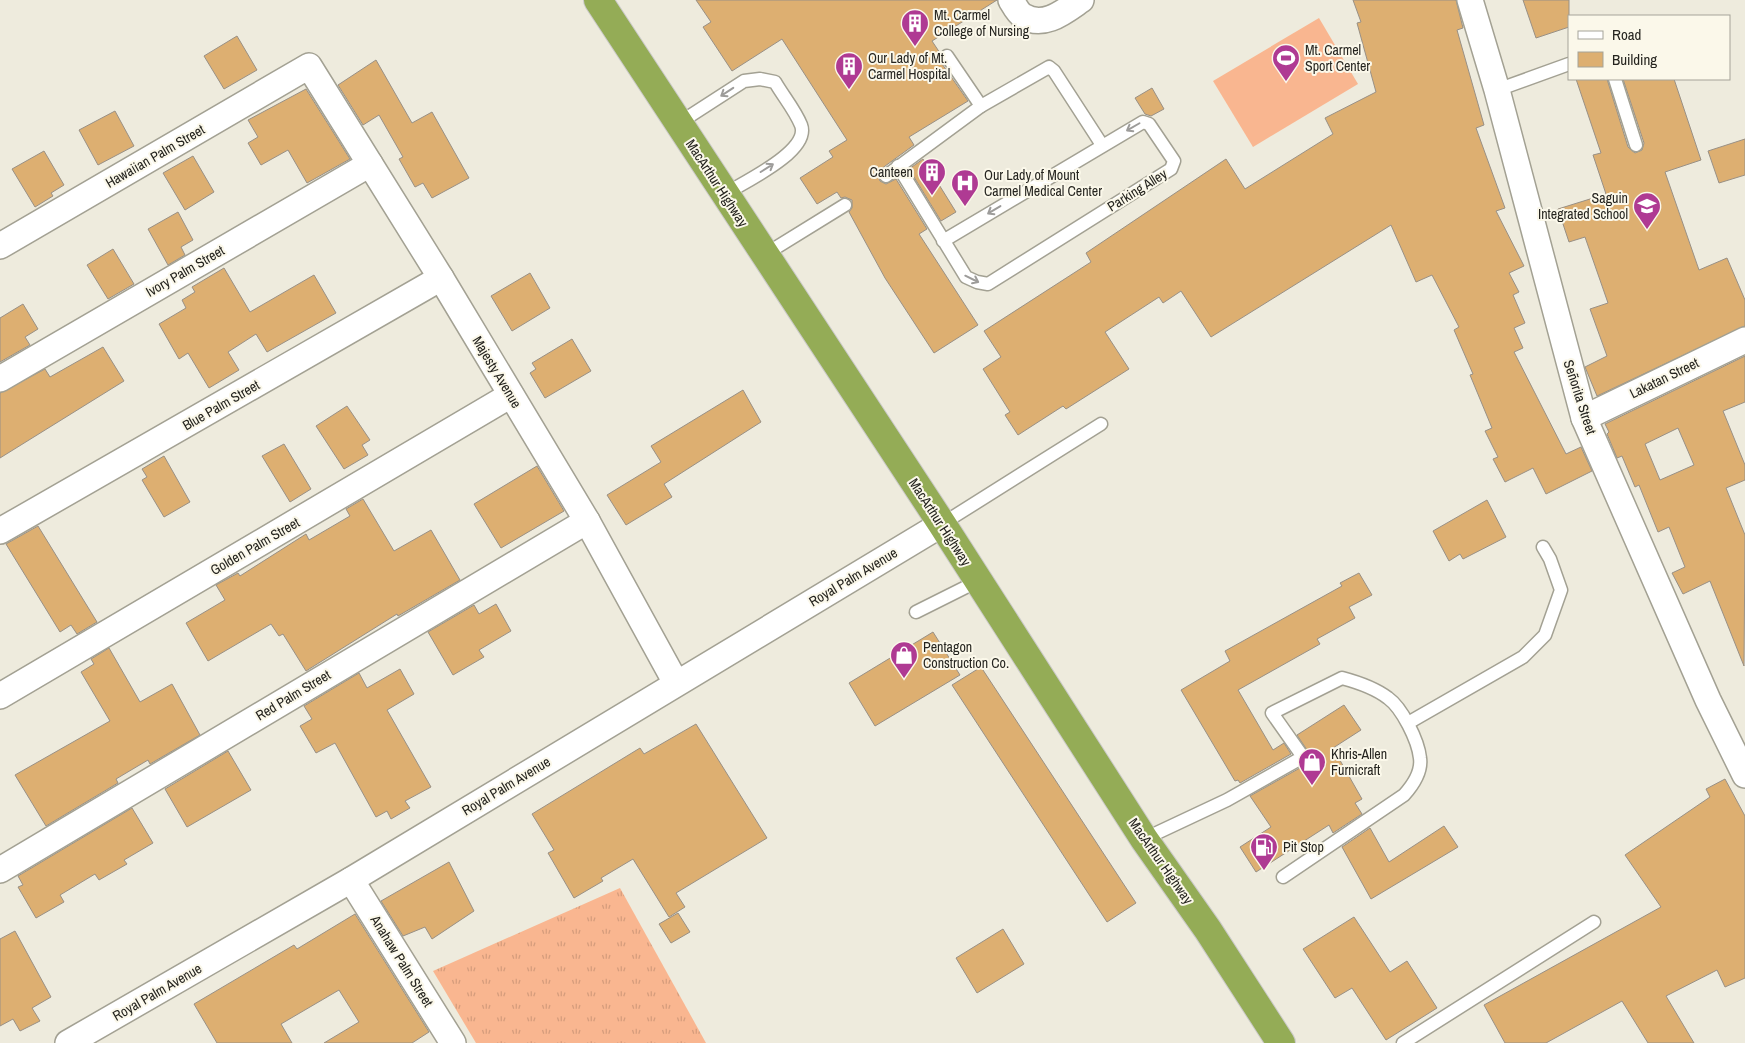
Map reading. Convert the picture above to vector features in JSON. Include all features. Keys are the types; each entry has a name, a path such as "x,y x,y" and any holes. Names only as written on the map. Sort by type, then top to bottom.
{"highway":[{"name":"MacArthur Highway","path":"598,0 942,524 1144,838 1208,930 1281,1043"}],"street":[{"path":"1011,0 1022,16 1038,21 1054,18 1082,0"},
{"name":"Señorita Street","path":"1470,0 1497,90 1584,418 1708,700 1745,775"},
{"name":"Majesty Avenue","path":"309,66 441,278 587,521 676,683"},
{"name":"Hawaiian Palm Street","path":"0,246 309,66"},
{"name":"Ivory Palm Street","path":"0,378 370,164"},
{"name":"Blue Palm Street","path":"0,531 441,278"},
{"name":"Lakatan Street","path":"1584,418 1745,340"},
{"name":"Golden Palm Street","path":"0,696 511,396"},
{"name":"Red Palm Street","path":"0,870 587,521"},
{"name":"Royal Palm Avenue","path":"68,1043 351,880 942,524"},
{"name":"Anahaw Palm Street","path":"351,880 447,1041"}],"lane":[{"path":"947,56 981,106"},
{"path":"1497,90 1568,64"},
{"path":"886,176 981,106 1049,67 1054,71 1102,145"},
{"path":"679,124 744,81 760,79 775,82 802,126 802,139 792,152 725,194"},
{"path":"1615,80 1636,145"},
{"name":"Parking Alley","path":"898,166 942,242 966,277 988,284 1174,166 1174,161 1149,124 1142,122 942,242"},
{"path":"764,255 845,205"},
{"path":"942,524 1101,424"},
{"path":"1408,722 1523,657 1545,635 1561,590 1550,559 1543,547"},
{"path":"916,612 978,581"},
{"path":"1144,838 1227,800 1303,757 1272,712 1342,678 1360,683 1388,698 1408,722 1420,759 1415,782 1404,795 1283,877"},
{"path":"1403,1043 1594,922"}],"green space":[{"name":"Mt. Carmel Sport Center","path":"1319,18 1358,84 1253,147 1213,81"},
{"path":"620,888 706,1043 476,1043 433,971"}],"building":[{"path":"696,0 997,0 932,41 940,53 940,61 968,101 909,137 914,145 881,169 878,176 880,181 886,184 896,179 927,229 919,234 978,325 934,353 885,278 849,212 852,208 852,200 845,197 841,198 837,192 817,204 800,178 833,157 829,151 847,140 782,39 732,71 703,27 711,22"},
{"path":"1353,0 1456,0 1463,28 1457,30 1484,125 1476,128 1505,208 1496,211 1524,266 1509,273 1519,292 1513,295 1525,323 1514,328 1523,348 1514,352 1566,454 1581,447 1592,471 1546,494 1533,468 1505,482 1493,459 1498,457 1485,431 1492,428 1470,375 1473,374 1454,330 1459,327 1432,275 1416,282 1391,225 1211,337 1181,291 1163,303 1159,297 1105,332 1129,369 1066,409 1063,406 1018,435 1005,415 1010,412 983,369 1001,357 984,331 1091,262 1086,253 1226,159 1245,189 1333,134 1325,118 1376,92 1357,23 1361,22"},
{"path":"1523,0 1569,0 1568,27 1536,38"},
{"path":"237,36 257,70 224,89 204,56"},
{"path":"376,60 412,123 432,112 469,178 432,198 423,183 415,187 399,159 403,157 379,115 363,125 338,85"},
{"path":"1576,80 1607,80 1628,147 1635,153 1642,150 1644,143 1623,80 1674,80 1701,160 1665,172 1699,270 1727,258 1745,300 1745,326 1597,396 1585,367 1607,356 1590,309 1608,303 1585,237 1569,242 1558,209 1606,194 1593,155 1601,153"},
{"path":"1152,88 1164,109 1151,116 1145,114 1135,98"},
{"path":"306,89 350,159 307,183 288,150 261,165 248,143 258,137 248,120"},
{"path":"115,111 134,146 98,165 79,130"},
{"path":"1745,139 1745,175 1719,183 1708,151"},
{"path":"44,151 64,185 51,193 53,196 35,207 12,169"},
{"path":"193,156 214,192 185,210 163,173"},
{"name":"Canteen","path":"923,159 956,212 941,221 909,169"},
{"path":"178,212 193,240 181,247 185,255 168,265 148,229"},
{"path":"113,249 134,284 108,299 87,265"},
{"path":"224,268 250,312 314,275 336,313 267,352 256,334 228,352 239,370 209,388 188,353 179,359 159,324 186,308 182,300 195,292 192,287"},
{"path":"530,273 550,308 512,331 491,296"},
{"path":"23,304 38,329 25,337 30,345 0,362 0,318"},
{"path":"572,339 591,371 545,398 530,373 536,369 532,363"},
{"path":"103,347 124,381 0,458 0,393 45,369 50,377"},
{"path":"1745,356 1745,402 1723,411 1745,465 1745,480 1726,488 1745,535 1744,666 1710,581 1683,594 1672,573 1685,567 1669,527 1658,532 1639,485 1635,487 1622,456 1617,458 1605,424","holes":["1678,428 1694,465 1660,480 1645,444"]},
{"path":"743,390 761,422 664,484 672,497 626,525 607,495 661,462 651,446"},
{"path":"347,406 370,440 362,445 368,455 344,469 316,426"},
{"path":"284,444 311,489 290,502 262,456"},
{"path":"164,456 190,502 164,517 142,480 147,477 142,469"},
{"path":"537,466 564,511 501,548 474,504"},
{"path":"363,499 394,551 431,530 460,580 398,616 397,614 306,671 283,634 279,636 271,624 208,661 186,623 225,600 216,585 238,573 240,576 306,534 309,540 350,516 346,509"},
{"path":"1487,500 1506,537 1463,559 1460,554 1449,561 1433,531"},
{"path":"38,526 97,622 77,634 71,625 60,632 6,544"},
{"path":"1359,573 1372,595 1349,607 1355,618 1317,639 1320,644 1238,690 1273,750 1284,743 1291,754 1240,783 1238,780 1235,781 1181,690 1230,661 1225,651 1342,586 1340,583"},
{"path":"496,604 511,631 479,650 484,657 453,675 428,632 474,605 479,614"},
{"name":"Pentagon Construction Co.","path":"933,632 960,675 875,726 849,683"},
{"path":"109,648 140,702 172,684 200,735 150,764 148,760 116,779 118,783 46,826 15,775 110,721 81,672 94,664 91,659"},
{"path":"981,667 1136,903 1107,922 952,685"},
{"path":"400,669 414,694 387,710 431,787 405,801 410,808 391,819 387,811 376,817 335,743 316,753 300,726 312,719 304,706 359,673 367,688"},
{"path":"1344,705 1361,730 1333,748 1362,799 1355,803 1362,814 1333,833 1329,825 1256,872 1240,847 1271,827 1250,796 1307,764 1311,756 1297,735"},
{"path":"696,724 767,838 676,893 685,907 669,917 633,859 601,878 603,881 574,898 548,853 554,850 532,814 640,748 644,754"},
{"path":"228,751 251,790 187,827 165,789"},
{"path":"1725,779 1745,816 1745,978 1725,987 1717,970 1666,996 1694,1043 1648,1043 1622,1001 1546,1043 1505,1043 1484,1005 1661,907 1625,855 1710,797 1706,789"},
{"path":"132,808 153,843 124,860 127,864 99,880 95,874 60,895 64,902 36,918 18,887 23,885 18,876"},
{"path":"1444,826 1458,847 1371,899 1342,847 1370,828 1389,862"},
{"path":"449,862 474,911 432,939 425,927 403,936 381,901"},
{"path":"678,913 690,932 671,943 659,924"},
{"path":"355,914 429,1032 412,1043 324,1043 359,1022 339,990 281,1024 292,1043 217,1043 194,1004 294,945 297,949"},
{"path":"1354,917 1390,972 1407,961 1437,1008 1386,1040 1352,988 1335,998 1303,949"},
{"path":"1003,929 1024,964 977,993 956,958"},
{"path":"15,931 51,997 32,1008 40,1021 20,1031 13,1019 0,1026 0,939"}],"place":[{"name":"Mt. Carmel College of Nursing","path":"915,47"},
{"name":"Mt. Carmel Sport Center","path":"1286,82"},
{"name":"Our Lady of Mt. Carmel Hospital","path":"849,90"},
{"name":"Canteen","path":"932,196"},
{"name":"Our Lady of Mount Carmel Medical Center","path":"965,207"},
{"name":"Saguin Integrated School","path":"1647,230"},
{"name":"Pentagon Construction Co.","path":"904,679"},
{"name":"Khris-Allen Furnicraft","path":"1312,786"},
{"name":"Pit Stop","path":"1264,871"}]}
